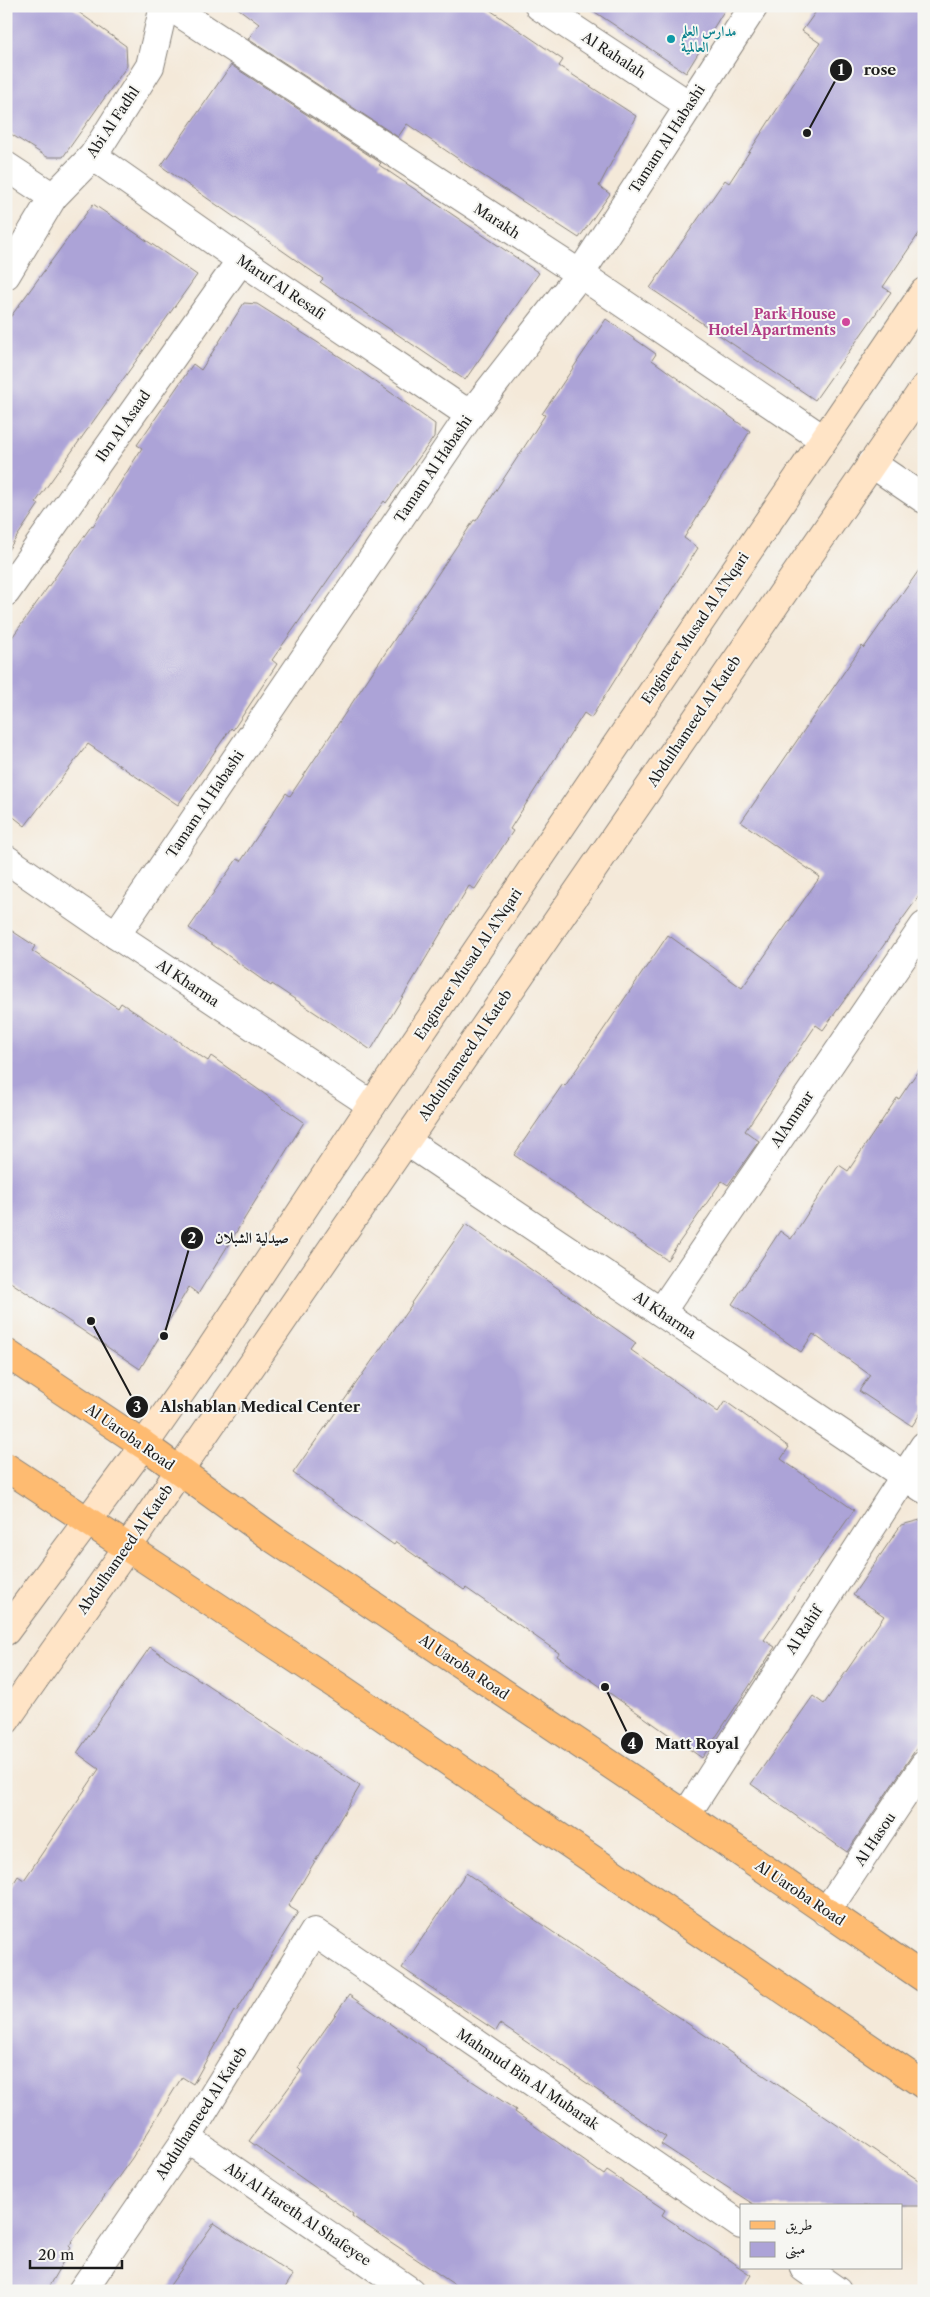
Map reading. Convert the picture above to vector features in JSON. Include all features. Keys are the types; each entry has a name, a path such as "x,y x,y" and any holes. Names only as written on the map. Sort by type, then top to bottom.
{"main road":[{"name":"Al Uaroba Road","path":"6,1353 144,1445 274,1540 686,1815 924,1978"},
{"path":"6,1467 130,1547 924,2085"}],"street":[{"name":"Abi Al Fadhl","path":"6,275 53,196 93,156 150,66 164,6"},
{"name":"Marakh","path":"169,6 580,274 823,439"},
{"name":"Al Rahalah","path":"540,6 689,105"},
{"name":"Tamam Al Habashi","path":"116,935 470,415 580,274 754,6"},
{"name":"Maruf Al Resafi","path":"93,156 241,260 470,415"},
{"path":"6,166 53,196"},
{"name":"Ibn Al Asaad","path":"6,592 241,260"},
{"name":"Engineer Musad Al A'Nqari","path":"6,1631 144,1445 202,1362 372,1105 823,439 920,305"},
{"name":"Abdulhameed Al Kateb","path":"6,1720 76,1617 130,1547 179,1471 924,388"},
{"path":"871,463 924,499"},
{"name":"Al Kharma","path":"6,859 116,935 372,1105"},
{"name":"AlAmmar","path":"660,1312 924,926"},
{"name":"Al Kharma","path":"406,1141 914,1482"},
{"name":"Al Rahif","path":"686,1815 914,1482 924,1446"},
{"name":"Al Hasou","path":"826,1912 924,1766"},
{"name":"Abdulhameed Al Kateb","path":"82,2291 187,2138 314,1932"},
{"name":"Mahmud Bin Al Mubarak","path":"314,1932 740,2224"},
{"name":"Abi Al Hareth Al Shafeyee","path":"187,2138 410,2291"},
{"path":"807,2270 837,2291"}],"building":[{"path":"6,6 70,6 126,46 127,66 63,157 47,157 6,131"},
{"path":"235,6 484,6 563,60 559,66 636,116 599,186 610,194 579,238 407,124 398,137 248,39 259,24"},
{"name":"مدارس العلم العالمية","path":"586,6 727,6 686,73"},
{"path":"820,6 924,6 924,226 883,287 891,292 815,400 650,288 725,180 729,183 820,43 802,31"},
{"path":"231,65 381,163 379,165 539,273 465,380 320,282 323,279 161,166"},
{"path":"93,204 197,275 36,502 39,504 6,553 6,323"},
{"path":"244,303 257,304 342,358 435,424 434,437 386,503 384,501 272,660 277,664 233,730 231,728 178,805 88,744 25,826 6,811 6,646 93,526 142,448 137,445 193,364 201,370"},
{"path":"606,319 656,354 652,360 750,431 684,538 698,548 591,718 584,713 510,829 513,831 475,889 469,886 371,1050 272,984 271,986 189,928 237,859 241,861 286,793 290,796 474,520 476,521 545,415 542,414"},
{"path":"924,563 924,889 823,1030 816,1025 745,1131 759,1141 728,1185 722,1181 667,1260 514,1155 563,1084 565,1086 668,935 742,988 820,877 741,822 862,646 864,648"},
{"path":"6,927 35,946 32,951 118,1008 121,1003 208,1061 211,1056 304,1122 198,1294 189,1287 140,1369 6,1279"},
{"path":"924,1062 924,1408 912,1426 859,1391 870,1375 813,1334 801,1352 732,1304 780,1231 791,1239 839,1165 848,1171 897,1098 899,1099"},
{"path":"466,1224 636,1343 631,1350 718,1412 725,1401 789,1447 781,1459 854,1510 764,1640 775,1647 702,1758 557,1656 559,1653 466,1588 464,1590 396,1542 394,1545 293,1473"},
{"path":"924,1519 924,1737 847,1852 751,1784 813,1696 824,1704 884,1616 853,1595 901,1525"},
{"path":"150,1647 360,1786 288,1906 298,1912 236,2012 234,2011 193,2084 182,2077 132,2158 69,2246 71,2248 46,2291 6,2291 6,1896 18,1876 24,1880 99,1769 77,1753"},
{"path":"466,1873 924,2184 924,2206 902,2206 902,2204 753,2204 661,2144 666,2137 500,2024 496,2031 402,1968"},
{"path":"349,1995 425,2050 516,2110 515,2112 604,2175 607,2171 665,2210 662,2215 740,2268 740,2270 751,2275 741,2291 464,2291 352,2216 353,2214 249,2141 301,2071 298,2068"},
{"path":"214,2223 293,2275 283,2291 166,2291"}],"place":[{"name":"مدارس العلم العالمية","path":"671,39"},
{"name":"rose","path":"807,133"},
{"name":"Park House Hotel Apartments","path":"846,322"},
{"name":"Alshablan Medical Center","path":"91,1321"},
{"name":"صيدلية الشبلان","path":"164,1336"},
{"name":"Matt Royal","path":"605,1687"}]}
